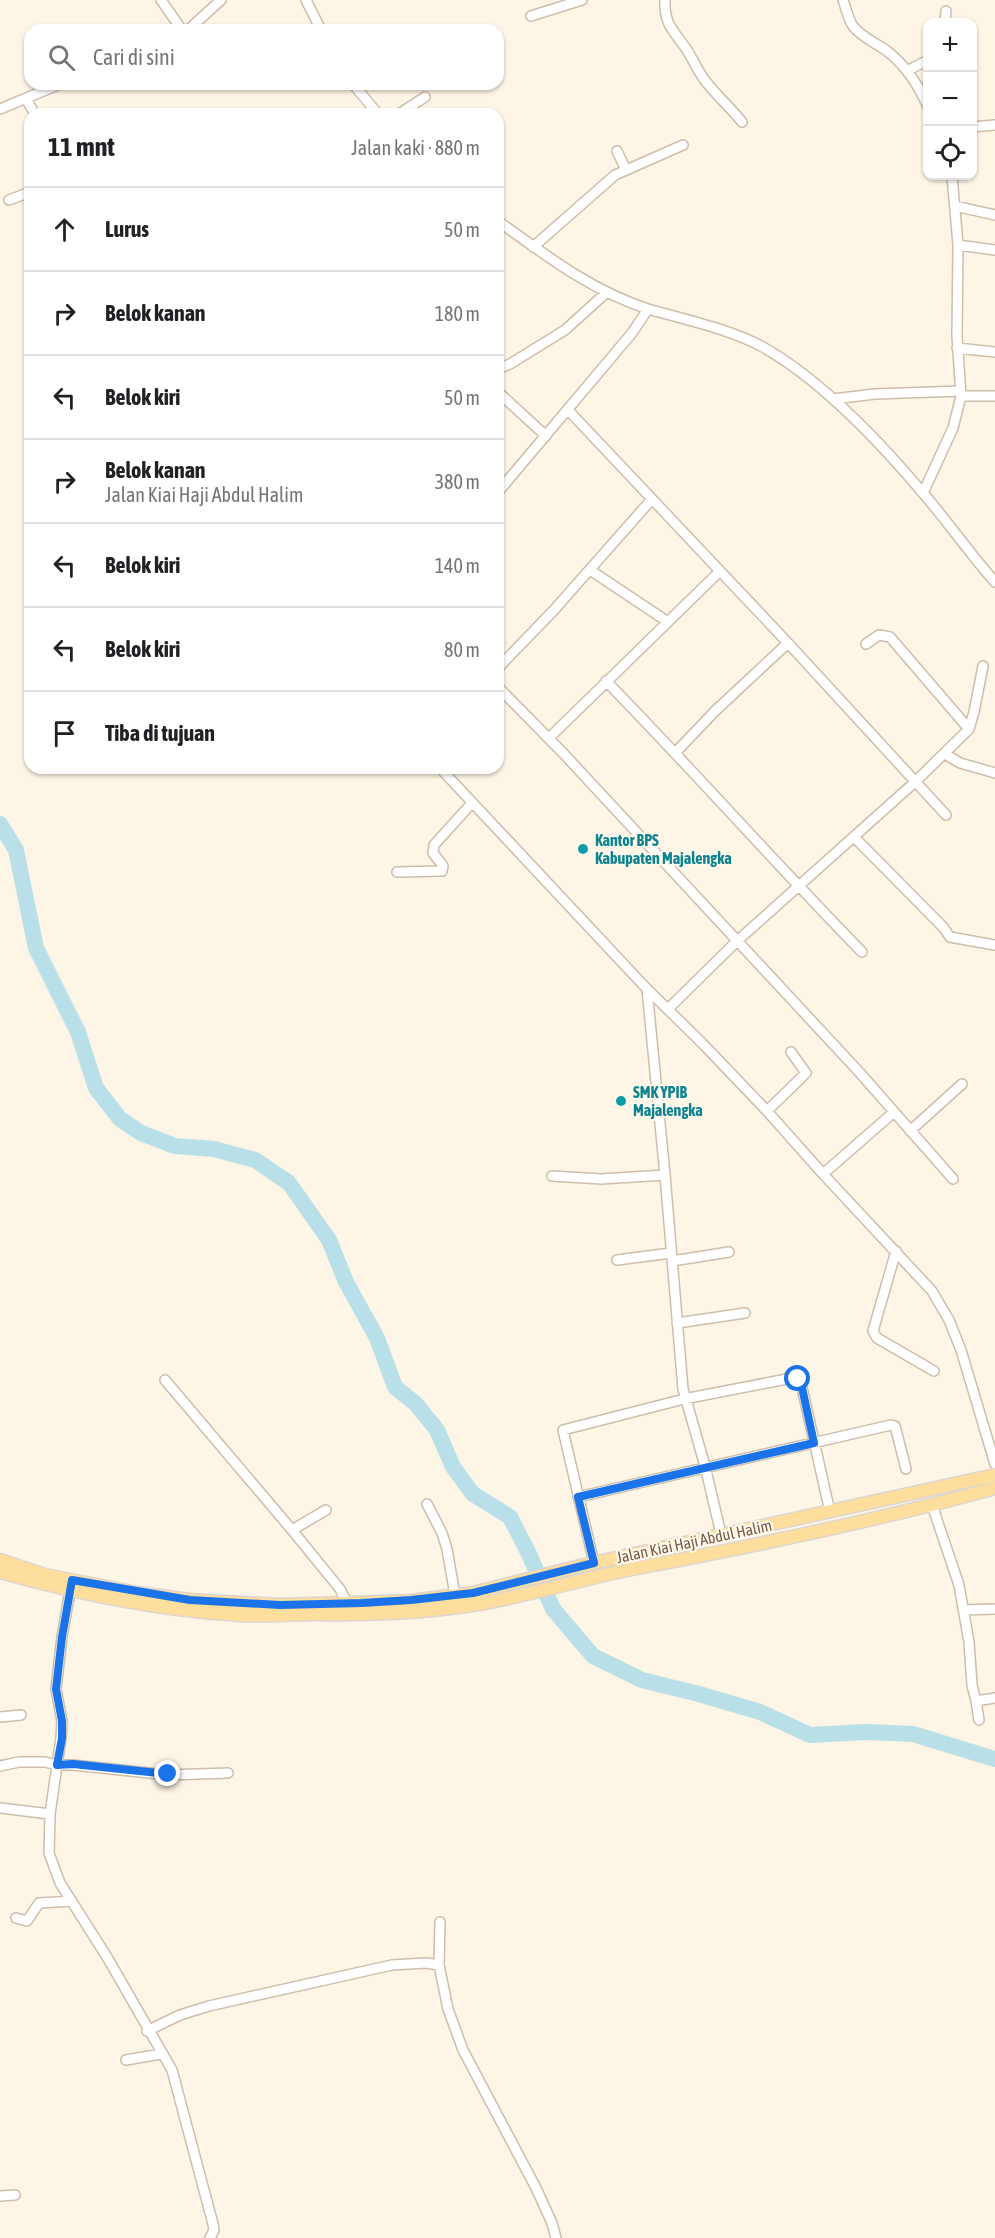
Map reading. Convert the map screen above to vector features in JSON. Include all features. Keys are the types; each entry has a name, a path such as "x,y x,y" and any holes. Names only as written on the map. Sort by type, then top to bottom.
{"main road":[{"name":"Jalan Kiai Haji Abdul Halim","path":"0,1572 182,1610 244,1615 361,1616 413,1613 485,1603 510,1591 580,1566 995,1475"},
{"name":"Jalan Kiai Haji Abdul Halim","path":"0,1560 71,1586 190,1600 280,1605 411,1600 510,1591 582,1579 712,1554 932,1505 995,1488"}],"street":[{"path":"161,0 178,24"},
{"path":"195,24 221,0"},
{"path":"306,0 318,24"},
{"path":"531,16 582,0"},
{"path":"664,0 664,15 669,27 688,52 708,85 742,122"},
{"path":"843,0 852,25 861,35 888,52 907,71 923,98"},
{"path":"945,18 946,11"},
{"path":"907,71 923,62"},
{"path":"0,109 46,90"},
{"path":"358,90 373,108"},
{"path":"408,108 424,97"},
{"path":"26,99 31,108"},
{"path":"977,127 995,125"},
{"path":"533,247 608,181 626,170 683,145"},
{"path":"617,151 626,170"},
{"path":"923,492 953,428 961,394 957,348 958,245 952,180"},
{"path":"9,200 24,194"},
{"path":"955,206 995,215"},
{"path":"504,225 563,267 607,292 648,309 710,326 758,344 788,362 833,399 923,492 995,582"},
{"path":"958,245 995,250"},
{"path":"504,366 565,330 607,292"},
{"path":"504,485 624,343 648,309"},
{"path":"957,348 995,352"},
{"path":"833,399 875,394 995,396"},
{"path":"504,398 546,436"},
{"path":"568,410 946,815"},
{"path":"504,662 554,610 652,499"},
{"path":"590,570 668,622"},
{"path":"549,738 720,571"},
{"path":"866,644 879,635 890,636 969,729"},
{"path":"676,752 715,711 788,644"},
{"path":"668,1009 736,942 915,782 969,729 983,666"},
{"path":"606,681 676,752 798,886 862,952"},
{"path":"504,693 549,738 953,1179"},
{"path":"945,754 960,763 995,773"},
{"path":"445,774 647,989 766,1111 932,1291 949,1320 961,1350 995,1464"},
{"path":"396,872 442,871 443,866 433,853 434,845 471,804"},
{"path":"854,837 943,927 950,937 995,945"},
{"path":"647,989 684,1399 705,1466 721,1534"},
{"path":"766,1111 806,1073 790,1052"},
{"path":"910,1131 962,1084"},
{"path":"823,1174 894,1112"},
{"path":"552,1176 601,1179 665,1175"},
{"path":"896,1251 873,1331 877,1338 934,1371"},
{"path":"617,1260 729,1252"},
{"path":"677,1323 745,1313"},
{"path":"594,1563 564,1429 600,1422 684,1399 794,1378 801,1383 830,1512"},
{"path":"165,1380 292,1530 340,1589 347,1603"},
{"path":"578,1497 887,1426 895,1426 906,1469"},
{"path":"427,1504 442,1533 455,1595"},
{"path":"932,1505 959,1585 969,1642 972,1685 980,1720"},
{"path":"292,1530 326,1510"},
{"path":"71,1586 56,1689 62,1721 62,1738 50,1814 49,1853 60,1883 107,1957 147,2031 172,2070 213,2224 214,2230 210,2238"},
{"path":"963,1610 992,1609"},
{"path":"976,1701 994,1698"},
{"path":"0,1717 21,1715"},
{"path":"0,1766 19,1762 45,1762 57,1765 73,1764 168,1774 228,1773"},
{"path":"0,1809 50,1814"},
{"path":"15,1918 27,1921 39,1903 72,1901"},
{"path":"440,1922 440,1962 448,2009 463,2050 536,2188 552,2223 556,2238"},
{"path":"147,2031 180,2015 209,2006 392,1965 440,1962"},
{"path":"126,2060 161,2054"},
{"path":"0,2196 15,2195"}],"waterway":[{"path":"0,824 16,850 36,948 78,1032 96,1088 120,1119 141,1133 175,1146 214,1149 255,1160 289,1183 329,1240 346,1282 377,1338 395,1387 416,1404 437,1430 453,1467 473,1494 510,1517 553,1609 593,1656 642,1680 760,1712 810,1735 866,1732 913,1734 995,1759"}],"place":[{"name":"Kantor BPS Kabupaten Majalengka","path":"583,849"},
{"name":"SMK YPIB Majalengka","path":"621,1101"}],"route":[{"path":"168,1774 73,1764 57,1765 62,1738 62,1721 56,1689 72,1580 137,1593 190,1600 280,1605 362,1603 473,1593 594,1563 578,1497 705,1466 814,1443 801,1383 798,1379"}]}
